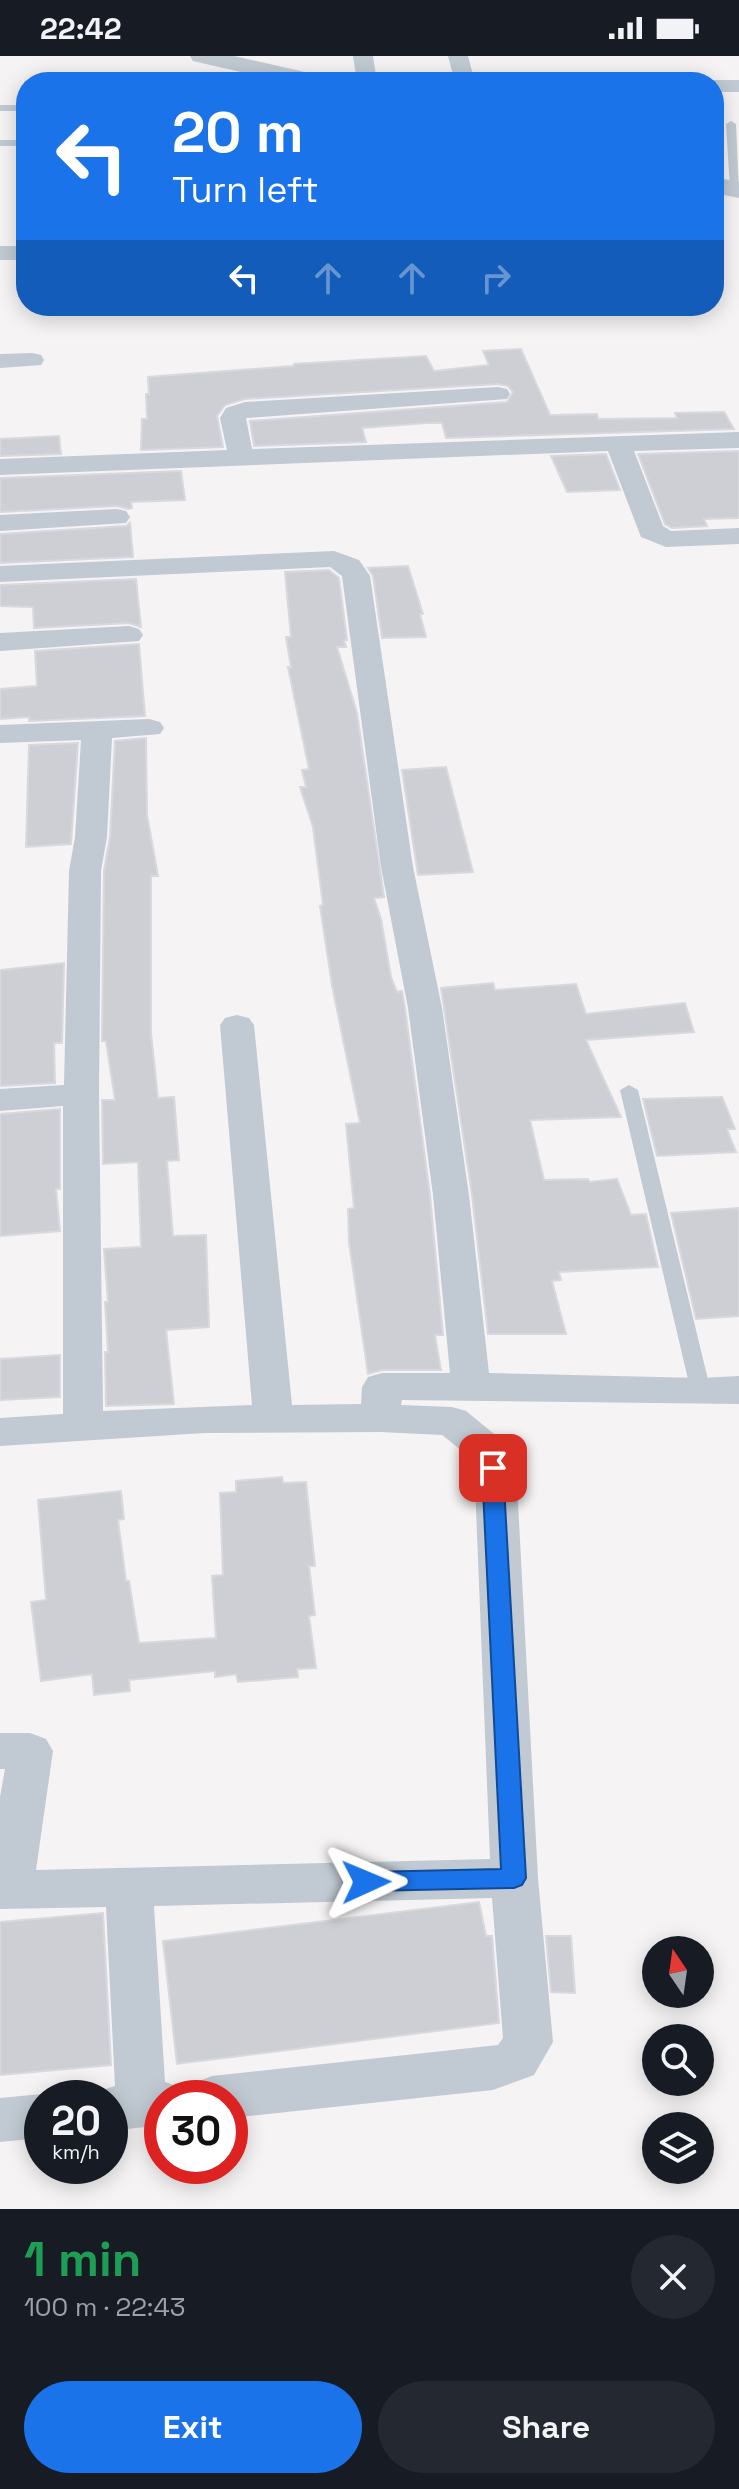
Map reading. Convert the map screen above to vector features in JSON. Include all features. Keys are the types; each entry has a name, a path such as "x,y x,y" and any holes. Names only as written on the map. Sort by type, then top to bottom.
{"street":[{"path":"202,56 250,61 286,72"},
{"path":"0,361 32,360"},
{"path":"241,457 233,418 235,413 245,410 498,394"},
{"path":"0,467 739,440"},
{"path":"618,443 651,531 656,536 666,539 739,536"},
{"path":"0,523 117,517"},
{"path":"0,574 334,559 349,566 356,576 397,867 425,1008 451,1195 471,1386"},
{"path":"0,642 129,635"},
{"path":"0,734 149,728"},
{"path":"83,1427 81,1094 85,871 91,837 97,730"},
{"path":"237,1025 273,1417"},
{"path":"0,1100 81,1094"},
{"path":"381,1418 382,1387 739,1390"},
{"path":"0,1432 273,1417 381,1418 452,1421 490,1452 496,1484 514,1878 528,2042 516,2060 493,2068 248,2094"},
{"path":"0,1751 30,1751 4,1890 514,1878"},
{"path":"129,1887 138,2106"},
{"path":"0,2120 24,2118"}],"lane":[{"path":"729,188 731,124"},
{"path":"629,1090 701,1392"}],"building":[{"path":"521,349 550,415 597,414 598,419 677,418 675,413 724,412 734,429 446,438 442,423 426,423 362,428 366,442 254,446 250,421 507,402 513,392 508,386 498,384 245,399 225,405 217,416 223,447 141,450 142,419 147,419 148,377 426,356 434,371 489,365 483,351"},
{"path":"59,436 61,454 0,456 0,439"},
{"path":"739,451 739,518 704,519 707,526 672,528 665,524 638,454"},
{"path":"606,454 620,490 567,492 551,456"},
{"path":"181,471 185,500 131,502 132,508 128,509 117,506 0,512 0,478"},
{"path":"130,523 133,557 0,563 0,534 126,526"},
{"path":"408,566 423,614 420,614 426,637 382,638 373,576 368,568"},
{"path":"329,570 339,578 347,640 344,640 346,647 337,647 357,713 384,897 374,898 381,919 391,977 397,992 402,991 405,1008 430,1195 443,1335 435,1335 441,1370 382,1370 368,1374 349,1242 348,1209 354,1208 346,1124 360,1123 332,985 320,906 323,905 313,827 300,787 306,787 302,770 309,769 288,667 291,667 286,637 291,637 285,572"},
{"path":"136,579 141,627 129,623 34,628 33,607 0,606 0,585"},
{"path":"139,644 145,716 29,721 29,717 0,719 0,689 37,686 35,651"},
{"path":"146,738 147,815 158,876 151,876 151,1034 158,1098 174,1097 179,1160 167,1161 173,1236 206,1235 209,1327 166,1330 174,1404 106,1406 105,1352 108,1352 105,1302 108,1302 104,1249 141,1247 138,1162 103,1164 102,1100 115,1100 106,1041 102,1041 104,871 110,837 115,741"},
{"path":"78,743 71,844 26,847 29,745"},
{"path":"446,767 473,872 418,875 402,770"},
{"path":"64,963 62,1043 54,1043 55,1083 0,1086 0,970"},
{"path":"493,983 495,990 576,984 586,1014 685,1003 694,1032 586,1040 621,1117 530,1120 544,1180 588,1179 590,1182 617,1179 631,1215 646,1214 658,1267 559,1272 561,1280 552,1281 566,1334 488,1334 472,1195 441,988"},
{"path":"722,1097 735,1129 727,1129 736,1152 657,1156 643,1099"},
{"path":"60,1109 60,1189 56,1189 60,1231 0,1236 0,1114"},
{"path":"739,1208 739,1316 696,1319 671,1213"},
{"path":"60,1355 60,1397 0,1400 0,1359"},
{"path":"282,1477 283,1483 306,1482 315,1566 309,1566 315,1615 309,1616 316,1668 297,1669 298,1677 238,1682 236,1674 215,1677 215,1671 129,1680 130,1691 94,1695 92,1674 41,1681 31,1602 46,1600 38,1500 121,1491 124,1519 118,1520 139,1643 216,1638 212,1576 223,1575 220,1493 236,1492 236,1481"},
{"path":"479,1902 486,1936 492,1936 499,2023 177,2064 163,1941"},
{"path":"103,1913 111,2065 0,2075 0,1922"},
{"path":"546,1936 571,1936 575,1993 551,1992"}],"route":[{"path":"366,1882 514,1878 493,1468"}]}
